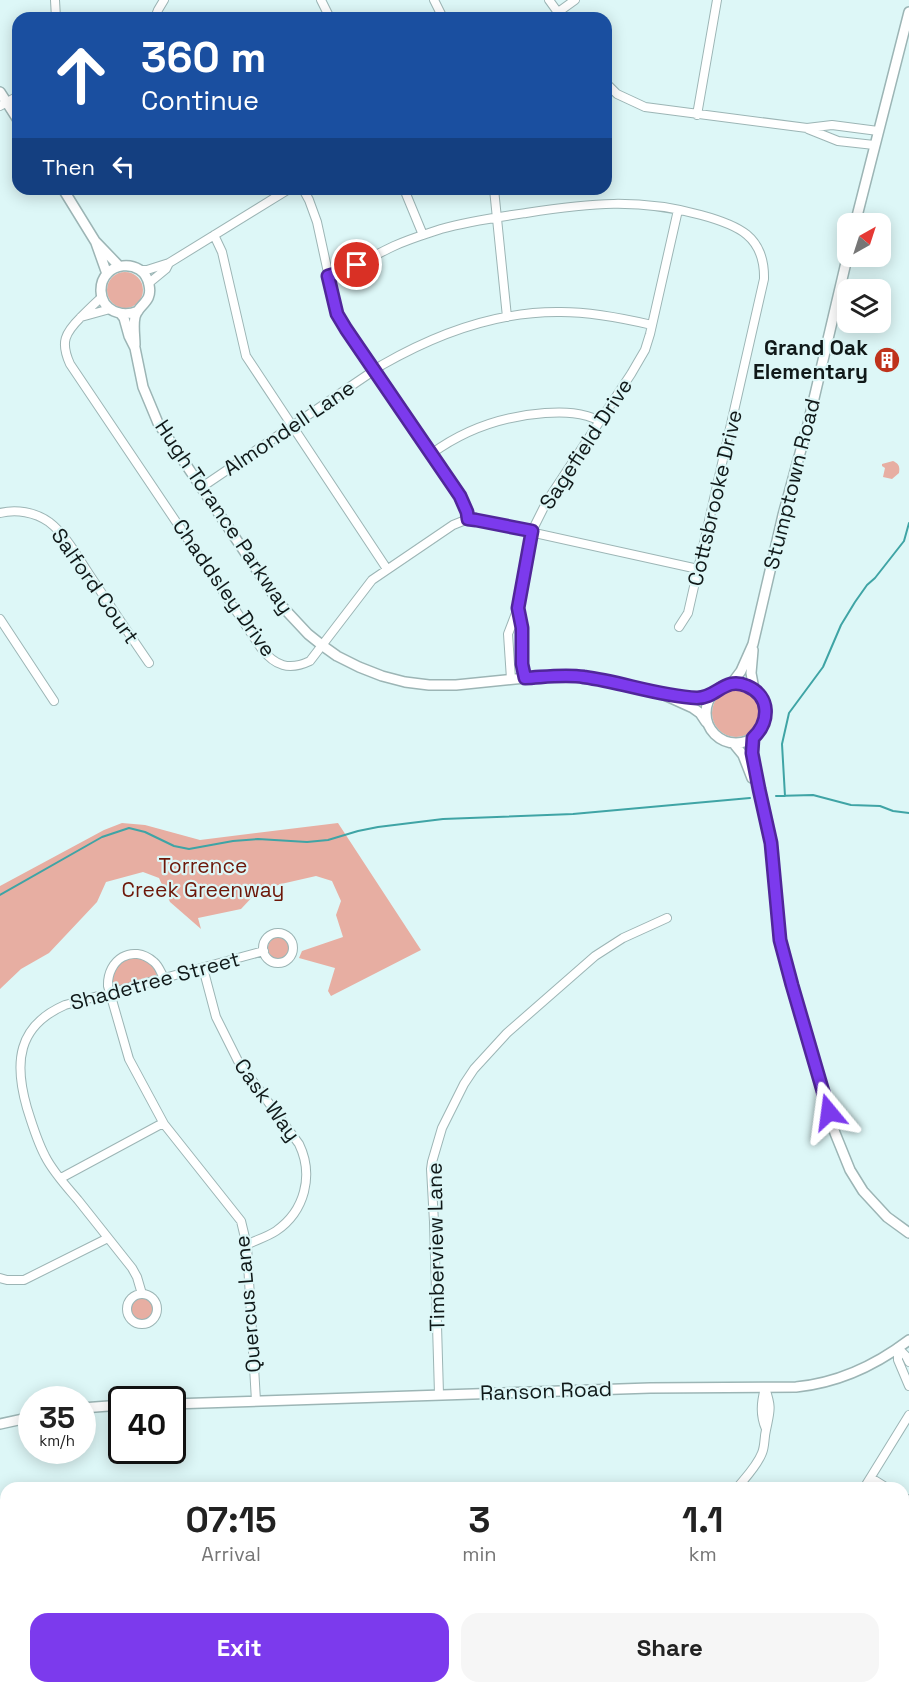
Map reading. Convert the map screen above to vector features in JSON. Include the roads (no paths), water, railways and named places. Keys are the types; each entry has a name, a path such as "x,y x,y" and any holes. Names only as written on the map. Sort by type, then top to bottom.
{"street":[{"path":"563,12 575,0"},
{"path":"697,115 717,0"},
{"path":"858,213 909,12"},
{"path":"612,90 640,106 697,115 807,128 832,125 878,131"},
{"path":"0,92 3,104"},
{"path":"807,128 838,141 874,146"},
{"path":"67,195 95,241 107,274"},
{"path":"141,270 169,263 279,195"},
{"path":"306,195 314,211 337,314 464,502 468,519 532,531 698,569"},
{"path":"406,195 423,235"},
{"path":"494,195 507,316"},
{"name":"Cottsbrooke Drive","path":"328,276 345,271 397,244 443,229 556,208 612,203 651,205 707,217 744,231 759,250 765,268 764,279 688,614 679,627"},
{"name":"Sagefield Drive","path":"511,679 508,664 508,634 518,608 532,531 547,501 645,350 678,210"},
{"path":"214,235 222,252 246,356 387,569"},
{"path":"95,241 119,266"},
{"path":"138,310 120,314 110,309 102,297 102,281 107,274 119,266 134,266 141,270 149,283 166,269 169,263"},
{"name":"Stumptown Road","path":"754,689 751,673 753,644 845,267"},
{"name":"Hugh Torance Parkway","path":"149,283 148,299 138,310 135,318 135,348 143,387 158,423 279,603 308,634 323,646 359,667 405,682 456,686 511,679 571,676 662,694 695,698 712,695"},
{"name":"Chaddsley Drive","path":"102,297 70,329 65,339 65,350 70,364 261,648 273,662 300,666 310,661 372,580 453,525 468,519"},
{"path":"81,317 110,309"},
{"name":"Almondell Lane","path":"202,487 374,370 405,352 451,332 507,316 562,312 620,318 652,325"},
{"name":"Hugh Torance Parkway","path":"120,314 124,318 135,348"},
{"path":"431,454 470,431 517,416 571,412 591,416 600,421"},
{"name":"Salford Court","path":"0,513 24,512 47,520 56,528 75,552 149,663"},
{"path":"518,608 522,628 522,664 525,678"},
{"path":"0,619 54,701"},
{"name":"Stumptown Road","path":"732,683 741,671 753,644"},
{"path":"732,683 740,683 754,689 765,705 766,714 760,732 753,738 734,744 714,734 706,722 705,712 712,695 724,685 732,683"},
{"name":"Hugh Torance Parkway","path":"662,694 693,708 706,722"},
{"path":"753,738 752,753 771,843 783,953 840,1147 863,1191 879,1209 909,1233"},
{"path":"734,744 743,755 759,789"},
{"name":"Timberview Lane","path":"439,1394 431,1169 442,1128 474,1069 508,1032 594,956 623,938 667,918"},
{"name":"Shadetree Street","path":"142,1294 132,1268 45,1157 29,1115 21,1082 23,1046 27,1037 41,1020 57,1009 264,951"},
{"path":"110,993 108,981 110,971 118,960 128,954 142,956 153,962 164,978"},
{"name":"Cask Way","path":"202,968 216,1017 238,1062 300,1143 307,1164 302,1200 285,1224 269,1235 246,1245"},
{"name":"Quercus Lane","path":"110,993 129,1059 163,1123 241,1221 246,1245 256,1401"},
{"path":"61,1178 163,1123"},
{"path":"0,1278 7,1281 24,1280 108,1238"},
{"name":"Ranson Road","path":"186,1404 650,1388 807,1386 860,1370 909,1340"},
{"path":"898,1348 909,1362"},
{"path":"898,1348 898,1360 909,1386"},
{"path":"742,1482 762,1453 770,1418 770,1401 765,1388"},
{"path":"868,1482 909,1415"},
{"path":"0,1424 18,1420"},
{"path":"871,1478 877,1482"}],"waterway":[{"path":"785,796 782,744 789,713 823,667 841,625 855,602 904,541 909,523"},
{"path":"776,796 813,795 851,805 880,806 893,811 909,813"},
{"path":"0,895 102,837 129,828 145,832 174,846 189,849 258,839 307,842 328,840 378,827 443,819 573,814 750,798"}],"place":[{"name":"Grand Oak Elementary","path":"887,360"}],"park label":[{"name":"Torrence Creek Greenway","path":"203,878"}]}
